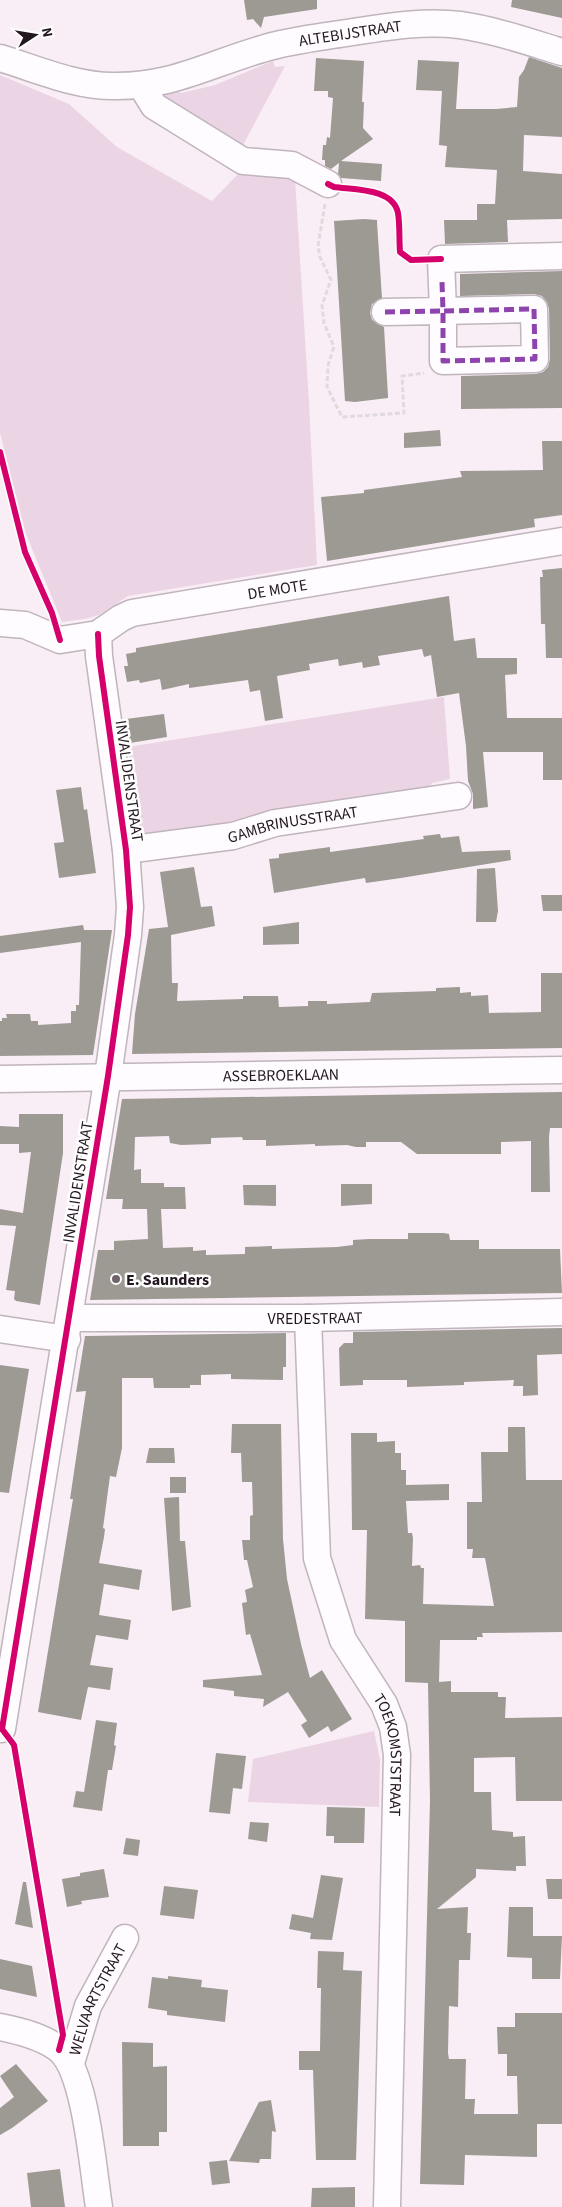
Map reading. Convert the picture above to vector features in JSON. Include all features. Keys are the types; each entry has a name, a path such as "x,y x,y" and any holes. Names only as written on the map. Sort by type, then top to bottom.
{"street":[{"name":"ALTEBIJSTRAAT","path":"0,58 80,83 113,86 141,85 172,80 285,43 398,25 425,23 460,25 502,34 562,52"},
{"path":"141,85 154,106 243,161 292,165 328,184"},
{"path":"385,312 442,311 534,309 535,359 443,361 442,311 442,282 441,259 562,256"},
{"name":"DE MOTE","path":"0,623 25,626 60,640 98,634 121,618 132,613 562,541"},
{"name":"INVALIDENSTRAAT","path":"0,1729 2,1729 68,1329 108,1076 130,907 126,850 99,656 98,634"},
{"name":"GAMBRINUSSTRAAT","path":"126,850 233,836 274,823 458,796"},
{"name":"ASSEBROEKLAAN","path":"0,1079 562,1070"},
{"name":"VREDESTRAAT","path":"0,1330 68,1329 308,1318 562,1312"},
{"name":"TOEKOMSTSTRAAT","path":"308,1318 317,1558 343,1640 384,1704 392,1727 398,1755 386,2207"},
{"name":"WELVAARTSTRAAT","path":"71,2063 88,2006 125,1938"},
{"name":"WELVAARTSTRAAT","path":"0,2027 35,2037 60,2050 71,2063 83,2107 99,2207"}],"path":[{"path":"328,184 324,219 318,239 320,257 331,280 322,304 324,323 334,347 326,377 327,387 342,417 404,413 402,376 422,374 443,361"}],"shaded area":[{"path":"273,61 275,67 285,66 241,149 163,98 164,93 174,90 181,93 215,85"},
{"path":"0,75 69,104 117,147 212,201 238,174 259,174 295,179 317,565 128,596 99,615 62,622 26,534 0,433"},
{"path":"444,697 450,779 432,783 426,793 243,825 140,839 128,747"},
{"path":"374,1731 380,1760 379,1807 248,1802 253,1759"}],"building":[{"path":"244,0 317,0 317,9 264,17 261,28 253,19 247,20"},
{"path":"512,0 562,0 562,18 511,7"},
{"path":"529,57 562,68 562,137 524,135 523,171 562,174 562,219 507,220 508,242 445,244 444,220 477,220 477,204 495,204 497,170 445,167 447,146 439,145 442,91 416,90 418,60 459,62 456,109 496,109 517,107 519,77"},
{"path":"316,58 364,61 363,128 373,139 341,161 382,164 381,181 341,178 338,174 339,163 331,169 325,166 325,160 322,160 323,145 326,145 327,137 330,138 333,98 328,97 328,91 314,91"},
{"path":"377,220 382,298 372,304 370,313 372,320 384,327 388,398 355,402 345,401 334,221"},
{"path":"562,271 562,408 461,409 461,376 536,374 543,372 548,367 550,359 549,309 547,302 542,296 534,294 460,296 460,274"},
{"path":"440,430 441,446 404,448 404,433"},
{"path":"542,441 562,441 562,515 534,519 535,527 327,561 321,497 364,493 364,490 462,477 460,471 543,470"},
{"path":"562,568 562,658 546,658 545,624 541,624 540,577 543,577 542,570"},
{"path":"449,596 454,641 475,638 477,658 517,658 517,674 505,675 507,718 562,718 562,780 543,780 543,752 483,752 488,807 473,809 473,794 468,781 466,746 459,693 437,697 431,655 424,657 422,649 378,656 380,665 363,668 362,662 339,666 338,659 309,664 310,670 277,676 283,718 265,721 260,690 250,692 248,680 189,688 189,684 162,690 160,679 140,683 139,680 127,682 124,666 128,666 126,654 136,652 136,648"},
{"path":"164,714 167,737 130,743 126,719"},
{"path":"81,787 84,810 87,809 96,873 59,878 54,843 64,842 56,790"},
{"path":"440,834 441,838 459,836 462,852 510,850 511,860 366,883 365,878 274,893 269,859 279,858 279,854 330,847 330,852 424,839 423,836"},
{"path":"194,867 201,907 212,906 215,926 171,935 172,983 178,983 177,1001 243,999 243,996 278,996 279,1007 308,1006 308,1001 327,1001 327,1004 370,1002 372,993 436,991 436,988 460,987 460,993 471,992 471,996 488,995 489,1013 541,1012 541,973 562,973 562,1048 132,1054 135,1014 149,929 168,927 160,872"},
{"path":"495,868 498,911 496,922 476,922 477,869"},
{"path":"541,895 562,895 562,911 543,911"},
{"path":"299,922 299,944 263,945 263,927"},
{"path":"83,925 84,930 112,930 93,1055 0,1056 0,1021 2,1021 2,1018 7,1018 6,1014 30,1014 31,1021 38,1021 38,1025 71,1023 71,1011 76,1011 76,1005 79,1005 81,942 0,953 0,936"},
{"path":"562,1092 562,1128 550,1128 550,1192 531,1192 531,1141 501,1142 501,1154 417,1154 401,1142 366,1142 366,1147 347,1145 315,1146 315,1144 266,1146 266,1140 243,1140 242,1137 211,1138 211,1144 181,1145 170,1143 169,1136 135,1137 134,1170 141,1169 141,1183 164,1183 164,1187 185,1187 186,1209 161,1209 163,1248 193,1247 193,1251 206,1250 206,1255 245,1254 245,1247 272,1246 272,1249 337,1247 353,1245 353,1240 408,1239 408,1233 444,1233 449,1234 450,1240 479,1240 479,1249 560,1249 562,1293 90,1300 98,1250 114,1250 114,1241 148,1239 147,1209 122,1209 123,1199 106,1199 122,1099"},
{"path":"19,1114 63,1114 63,1153 40,1305 16,1301 14,1299 15,1291 6,1290 16,1226 0,1225 0,1209 23,1213 31,1152 19,1153 19,1144 0,1144 0,1126 19,1127"},
{"path":"341,1184 372,1184 372,1204 341,1206"},
{"path":"243,1185 276,1185 276,1206 244,1205"},
{"path":"562,1328 562,1354 537,1355 538,1395 523,1396 523,1386 513,1386 514,1380 464,1382 464,1385 407,1387 407,1380 363,1380 363,1385 340,1386 339,1348 344,1343 353,1343 353,1332"},
{"path":"286,1333 286,1367 283,1367 283,1380 231,1379 231,1374 201,1375 201,1385 190,1385 190,1388 154,1388 153,1378 122,1378 122,1448 116,1477 110,1476 103,1528 105,1529 104,1537 99,1563 142,1570 139,1590 104,1584 99,1615 131,1620 128,1640 96,1635 90,1665 113,1668 110,1690 88,1687 81,1720 38,1712 73,1499 70,1499 86,1391 76,1392 85,1336"},
{"path":"0,1365 29,1369 9,1493 0,1492"},
{"path":"232,1424 281,1424 283,1539 287,1579 301,1644 310,1678 322,1670 352,1719 331,1732 328,1726 309,1738 301,1725 307,1721 288,1692 263,1707 264,1699 234,1696 234,1691 203,1687 203,1680 262,1675 250,1634 246,1635 242,1603 247,1602 245,1590 253,1587 247,1560 244,1560 242,1540 250,1540 250,1516 253,1515 252,1482 242,1482 241,1453 231,1453"},
{"path":"508,1427 525,1427 526,1480 562,1480 562,1632 482,1633 483,1637 477,1637 477,1640 440,1640 439,1682 451,1681 451,1692 498,1692 498,1697 506,1697 505,1718 562,1717 562,1801 516,1801 515,1757 474,1758 474,1792 491,1792 492,1830 513,1832 513,1837 525,1836 526,1866 516,1866 516,1871 476,1869 476,1877 437,1909 468,1907 467,1933 471,1933 470,1960 459,1960 458,2007 449,2006 448,2053 449,2059 466,2059 465,2099 475,2099 474,2114 518,2114 517,2076 507,2076 507,2054 498,2054 497,2027 515,2027 515,2013 562,2013 562,2124 537,2124 537,2157 465,2155 464,2185 420,2184 430,1801 428,1683 405,1682 405,1621 365,1619 367,1530 352,1530 351,1433 377,1433 377,1442 395,1441 395,1453 401,1453 401,1470 406,1470 406,1485 449,1484 449,1500 406,1501 408,1533 412,1533 413,1538 412,1566 420,1565 421,1568 424,1568 423,1604 494,1606 485,1558 472,1558 473,1549 467,1549 467,1502 482,1502 481,1452 508,1452"},
{"path":"149,1448 174,1448 175,1463 146,1463"},
{"path":"170,1477 186,1477 186,1493 170,1493"},
{"path":"179,1497 180,1541 185,1541 191,1607 172,1611 164,1498"},
{"path":"96,1720 117,1723 112,1770 108,1770 102,1811 73,1807 76,1791 84,1792"},
{"path":"216,1753 246,1756 242,1789 233,1788 230,1814 209,1812"},
{"path":"327,1807 365,1808 364,1843 334,1843 334,1836 326,1836"},
{"path":"250,1822 269,1823 267,1842 248,1839"},
{"path":"126,1838 140,1840 138,1856 123,1854"},
{"path":"104,1869 109,1897 81,1901 82,1904 67,1907 62,1879 80,1876 80,1873"},
{"path":"321,1875 343,1878 332,1940 310,1939 311,1933 289,1929 292,1914 313,1918"},
{"path":"546,1879 562,1879 562,1899 548,1899"},
{"path":"23,1882 26,1882 33,1928 15,1924"},
{"path":"164,1886 198,1890 194,1919 160,1915"},
{"path":"509,1907 533,1907 533,1936 562,1936 560,1979 532,1979 532,1958 507,1957"},
{"path":"318,1951 344,1952 343,1970 362,1971 356,2160 316,2160 313,2070 299,2070 299,2051 320,2051 321,1988 317,1988"},
{"path":"0,1959 32,1966 37,1997 0,1989"},
{"path":"168,1976 202,1980 201,1987 228,1990 225,2022 167,2015 167,2011 148,2008 152,1977 168,1979"},
{"path":"122,2042 153,2043 153,2067 167,2066 167,2132 159,2132 159,2146 123,2146"},
{"path":"16,2064 48,2101 0,2135 0,2108 14,2097 0,2076"},
{"path":"271,2100 276,2132 272,2131 271,2159 260,2159 259,2163 229,2161 259,2102"},
{"path":"227,2160 230,2183 212,2185 209,2162"},
{"path":"60,2169 65,2207 31,2207 27,2173"},
{"path":"355,2187 355,2207 311,2207 312,2188"}],"marked path":[{"path":"385,312 443,311 443,361 535,359 534,309 443,311 442,282"}],"cycle path":[{"path":"328,184 334,187 372,192 389,199 395,205 398,213 400,252 411,260 441,259"},
{"path":"0,452 25,552 52,613 60,640"},
{"path":"2,1729 108,1076 128,935 130,907 126,850 99,656 98,634"},
{"path":"2,1729 14,1745 63,2035 59,2050"}],"place":[{"name":"E. Saunders","path":"116,1279"}]}
